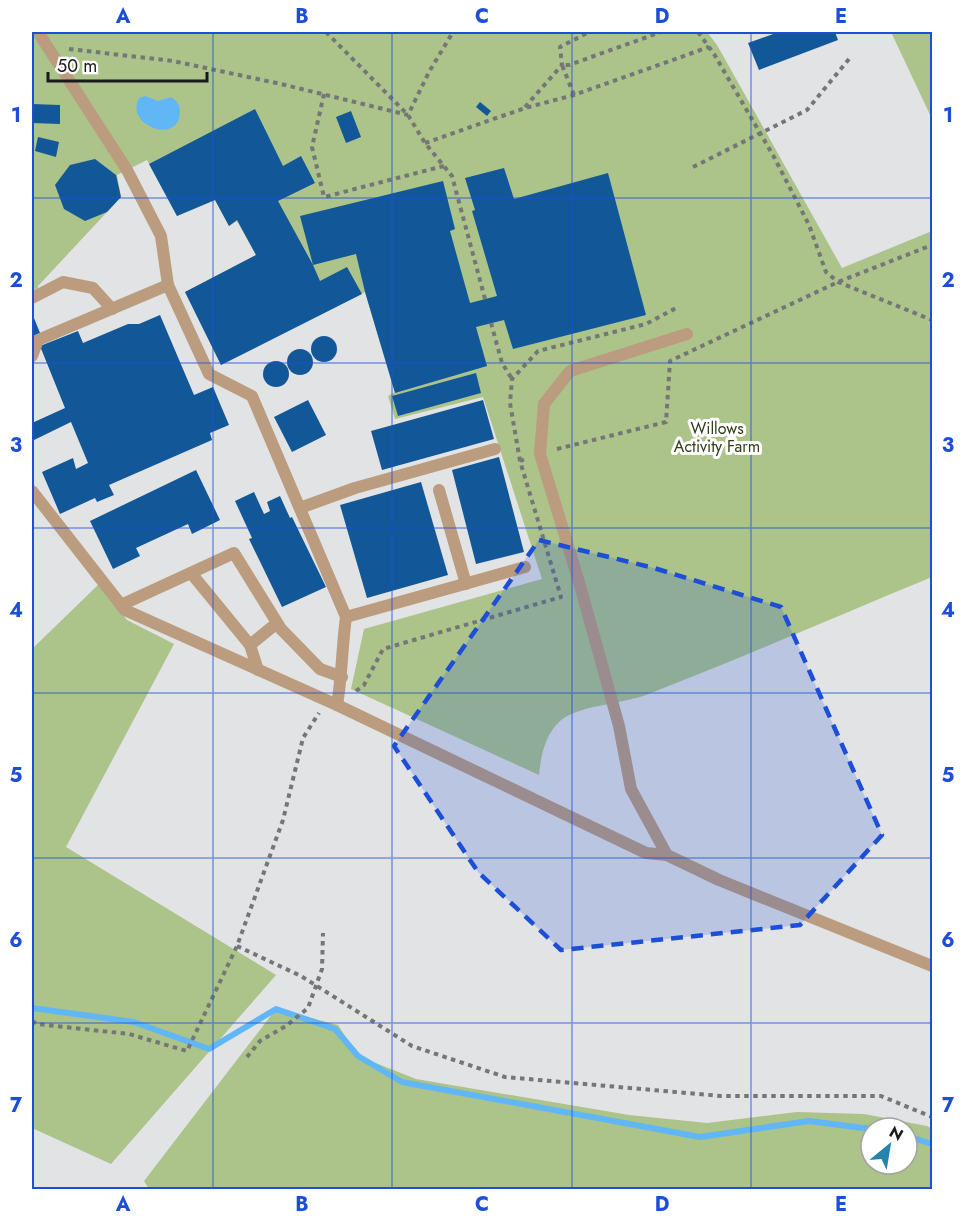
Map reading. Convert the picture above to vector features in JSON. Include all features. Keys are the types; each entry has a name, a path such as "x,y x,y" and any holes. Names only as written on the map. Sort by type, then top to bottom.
{"lane":[{"path":"38,32 128,170 160,236 168,285 209,374 252,396 346,617 342,677 337,705"},
{"path":"32,298 63,282 93,288 112,309"},
{"path":"32,356 38,340 168,285"},
{"path":"667,855 631,789 619,726 540,454 544,404 570,371 687,334"},
{"path":"300,508 355,488 495,449"},
{"path":"439,490 466,584"},
{"path":"32,491 125,610 337,705 646,854 667,855 719,880 933,966"},
{"path":"121,604 234,554 278,623 320,669 342,677"},
{"path":"346,617 525,567"},
{"path":"191,573 250,645 258,670"},
{"path":"250,645 278,623"}],"path":[{"path":"326,32 408,115 425,143 452,176 485,299"},
{"path":"408,115 429,72 453,32"},
{"path":"574,95 562,65 560,47 590,32"},
{"path":"525,108 562,65 569,65 661,32"},
{"path":"698,32 760,133 809,225 825,272 838,282 933,320"},
{"path":"47,47 173,61 408,115"},
{"path":"425,143 525,108 574,95 709,47"},
{"path":"693,167 807,110 849,59"},
{"path":"324,94 312,147 324,197 444,166"},
{"path":"32,1021 37,1024 129,1034 187,1051 237,946 283,820 303,738 320,712 337,705 364,685 383,649 561,597 520,461 666,422 670,362 838,282 933,245"},
{"path":"491,323 502,363 512,379"},
{"path":"247,1057 260,1041 286,1026 308,1008 318,987 322,969 323,933"},
{"path":"237,946 301,976 412,1046 505,1077 721,1096 881,1096 933,1118"}],"highlighted area":[{"path":"539,540 654,568 781,607 882,835 800,925 561,950 478,872 394,746"}],"green space":[{"name":"Willows Activity Farm","path":"32,32 707,32 717,45 842,268 932,231 932,577 646,695 589,708 568,716 560,721 547,739 539,775 351,689 364,629 542,579 483,397 395,419 388,396 395,392 365,292 221,365 185,292 256,255 237,221 229,226 215,200 177,216 147,160 117,175 121,197 38,288 32,291"},
{"path":"891,32 932,32 932,119"},
{"path":"99,584 127,620 174,644 66,847 276,975 111,1164 32,1128 32,649"},
{"path":"276,1009 338,1025 358,1056 416,1079 629,1115 707,1123 797,1112 874,1116 859,1116 859,1176 919,1176 919,1124 932,1129 932,1189 149,1189 144,1181"}],"water":[{"path":"145,96 158,101 171,97 178,103 180,112 177,122 171,128 163,130 154,128 139,116 136,108 139,98"}],"building":[{"path":"779,32 835,32 838,40 759,70 748,43"},
{"path":"480,102 491,111 487,116 476,107"},
{"path":"32,104 60,105 60,124 32,123"},
{"path":"255,109 283,166 301,156 315,183 278,201 320,281 347,267 362,294 221,365 185,292 256,255 237,220 229,226 215,200 177,216 149,164"},
{"path":"351,111 361,137 346,143 336,117"},
{"path":"38,137 59,142 56,157 35,151"},
{"path":"95,159 116,175 121,197 107,212 85,221 64,209 55,185 70,165"},
{"path":"504,168 514,199 608,173 646,315 513,349 504,320 476,327 487,366 395,393 356,254 313,265 300,216 443,181 455,229 450,231 470,303 497,296 472,211 475,210 465,178"},
{"path":"32,313 40,333 32,337"},
{"path":"160,315 194,395 213,387 229,425 210,433 212,440 109,485 114,495 97,502 95,498 60,514 42,472 73,458 76,469 88,463 71,422 32,441 32,423 65,408 40,346 78,331 83,343 128,324 139,324"},
{"path":"324,336 333,340 337,349 333,358 324,362 315,358 311,349 315,340"},
{"path":"300,349 309,353 313,362 309,371 300,375 291,371 287,362 291,353"},
{"path":"276,361 285,365 289,374 285,383 276,387 267,383 263,374 267,365"},
{"path":"476,373 481,393 398,416 392,396"},
{"path":"308,400 326,435 292,452 274,417"},
{"path":"483,400 494,439 382,470 371,431"},
{"path":"499,457 524,552 476,564 452,470"},
{"path":"196,470 220,520 192,534 188,524 136,548 140,556 113,569 90,521"},
{"path":"421,482 448,575 367,598 340,505"},
{"path":"254,492 264,514 270,511 267,502 280,496 326,587 282,607 249,539 252,538 235,501"}],"waterway":[{"path":"32,1008 134,1022 209,1049 276,1009 335,1029 358,1056 402,1082 700,1137 809,1121 859,1127"},
{"path":"919,1140 932,1144"}]}
